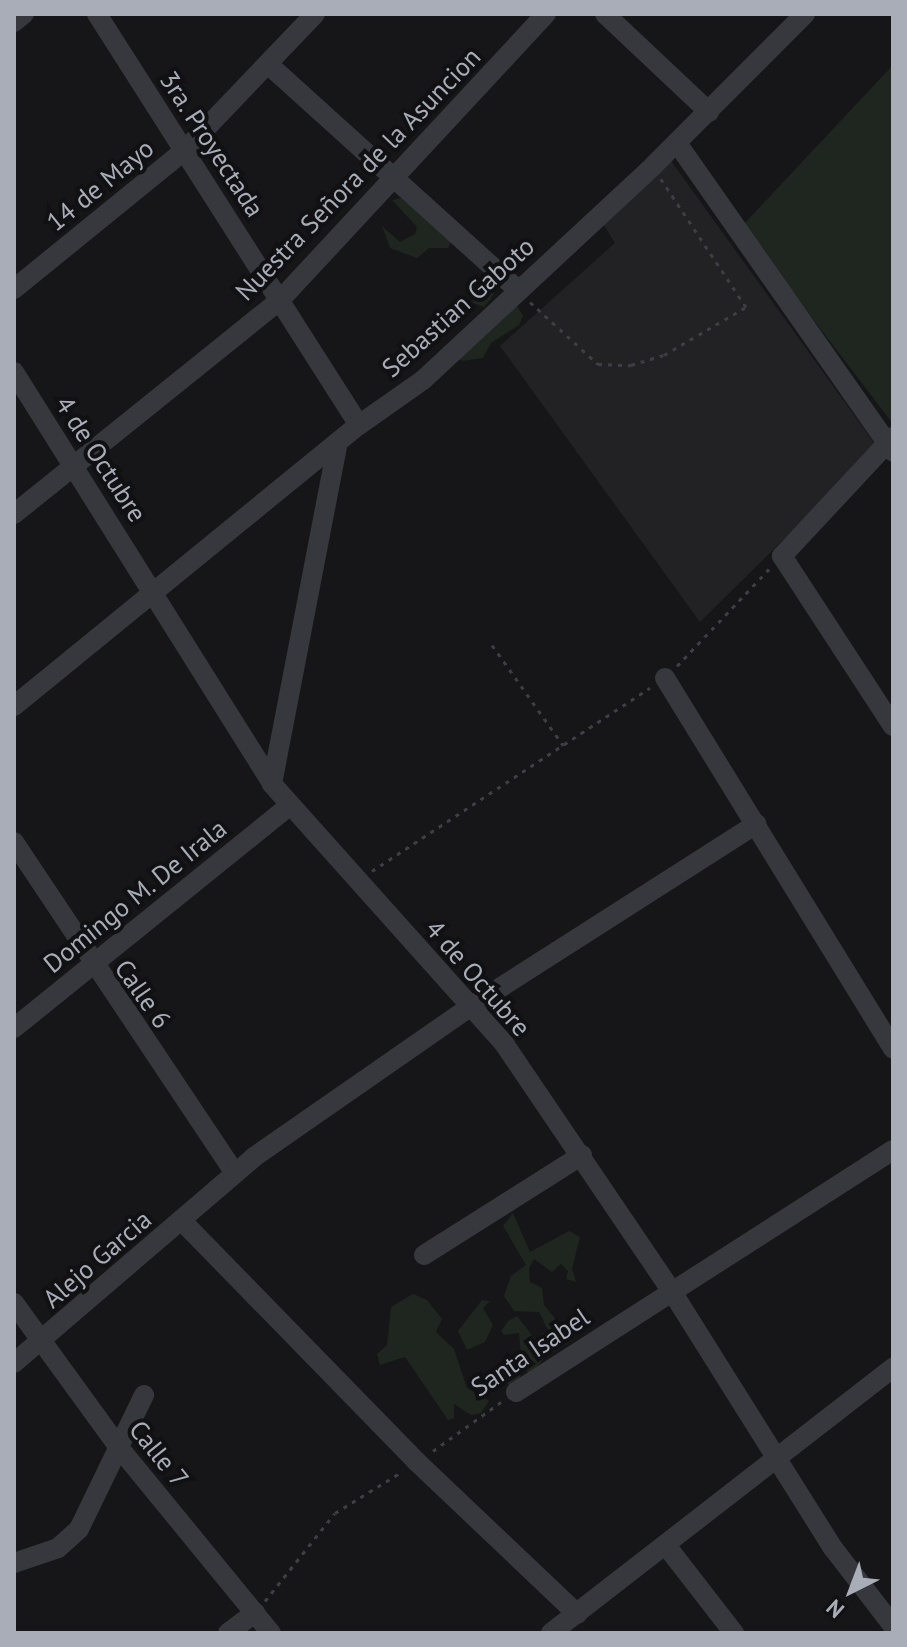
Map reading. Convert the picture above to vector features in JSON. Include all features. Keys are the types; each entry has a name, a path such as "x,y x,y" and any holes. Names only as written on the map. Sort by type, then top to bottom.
{"street":[{"path":"14,22 24,14"},
{"name":"3ra. Proyectada","path":"97,14 359,425"},
{"name":"14 de Mayo","path":"14,289 185,150 315,14"},
{"name":"Nuestra Señora de la Asuncion","path":"14,514 281,299 546,14"},
{"path":"605,14 709,112"},
{"name":"Sebastian Gaboto","path":"14,706 359,425 423,380 516,288 653,166 805,14"},
{"path":"269,65 516,288"},
{"path":"677,143 891,444 782,556 893,726"},
{"name":"4 de Octubre","path":"14,372 155,590 272,784 505,1045 671,1290 776,1461 893,1626"},
{"path":"272,784 338,442"},
{"path":"665,678 893,1049"},
{"name":"Domingo M. De Irala","path":"14,1028 289,806"},
{"name":"Alejo Garcia","path":"14,1363 234,1172 470,1007 756,824"},
{"name":"Calle 6","path":"14,842 91,964 234,1172"},
{"name":"Santa Isabel","path":"516,1392 893,1150"},
{"path":"424,1255 582,1155"},
{"path":"181,1220 417,1462 577,1614"},
{"name":"Calle 7","path":"14,1303 117,1445 271,1633"},
{"path":"551,1633 668,1548 893,1368"},
{"path":"14,1563 58,1548 79,1529 117,1445 144,1395"},
{"path":"668,1548 734,1633"},
{"path":"228,1633 255,1613"}],"path":[{"path":"516,288 598,364 631,365 664,355 746,307 653,166"},
{"path":"357,880 665,678 782,556"},
{"path":"492,645 563,745"},
{"name":"Santa Isabel","path":"255,1613 335,1513 417,1462 516,1392"}],"shaded area":[{"path":"893,65 893,424 742,226"},
{"path":"669,158 877,447 700,622 500,346 615,243 600,219"},
{"path":"401,198 452,240 448,248 429,248 417,258 390,248 382,226 400,242 415,234 417,227 392,200"},
{"path":"490,277 499,285 490,300 484,307 473,303 473,293"},
{"path":"513,299 523,316 519,325 491,343 483,358 462,361 453,354"},
{"path":"513,1213 530,1252 569,1231 580,1237 572,1269 576,1282 566,1279 568,1271 561,1264 552,1272 534,1259 529,1268 530,1282 542,1288 544,1305 573,1340 546,1356 531,1374 520,1367 520,1382 511,1386 495,1376 502,1367 514,1368 521,1356 519,1333 504,1335 501,1331 508,1321 517,1316 535,1339 548,1330 539,1312 514,1311 504,1296 511,1276 526,1265 503,1226"},
{"path":"413,1294 427,1300 442,1319 436,1332 454,1349 467,1388 489,1401 481,1413 471,1415 454,1404 454,1418 448,1420 405,1357 380,1365 377,1354 387,1345 391,1307"},
{"path":"482,1300 490,1301 483,1308 493,1325 485,1342 467,1350 458,1331"}]}
